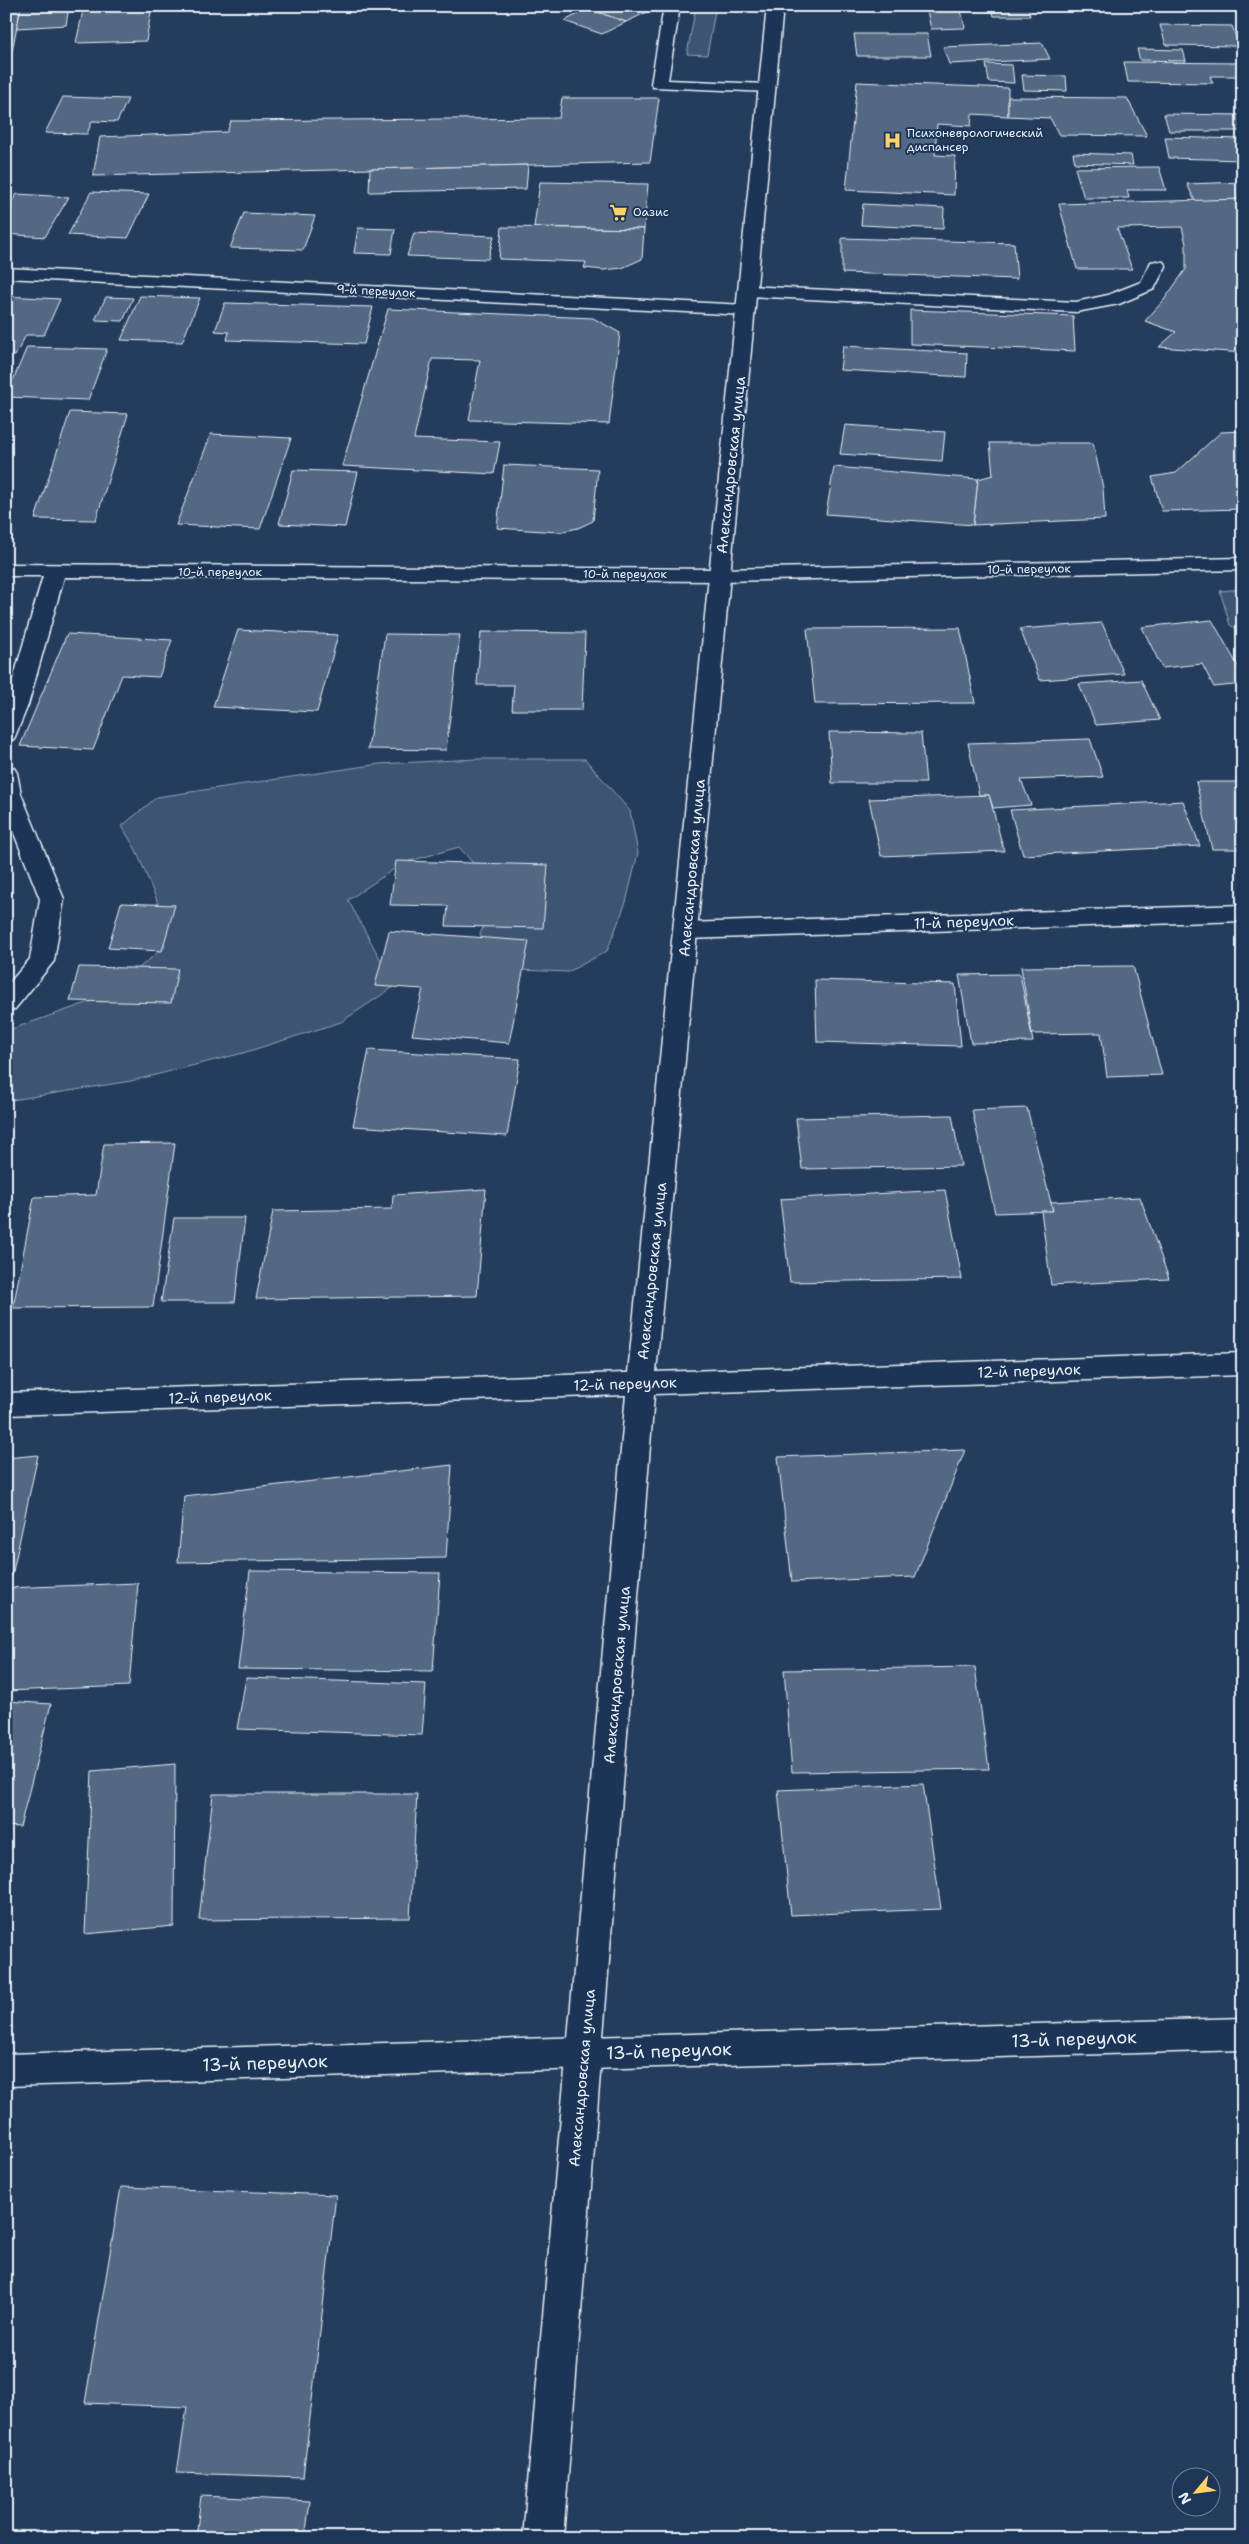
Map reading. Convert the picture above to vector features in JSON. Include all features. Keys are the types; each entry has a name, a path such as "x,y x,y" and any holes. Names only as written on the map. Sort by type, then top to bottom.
{"street":[{"path":"672,6 660,84 766,89"},
{"name":"Александровская улица","path":"543,2538 642,1383 775,6"},
{"name":"9-й переулок","path":"6,273 747,300 1076,307 1113,300 1148,285 1157,266"},
{"name":"10-й переулок","path":"6,570 720,575 1243,564"},
{"path":"6,734 17,704 55,571"},
{"path":"6,773 10,794 52,899 42,961 6,1004"},
{"name":"11-й переулок","path":"686,931 1243,912"},
{"name":"12-й переулок","path":"6,1404 1243,1364"},
{"name":"13-й переулок","path":"6,2070 1243,2034"}],"shaded area":[{"path":"696,6 716,6 707,55 687,54"},
{"path":"1243,589 1243,632 1230,625 1220,591"},
{"path":"476,759 585,759 630,811 638,853 626,902 607,951 568,972 494,969 480,934 499,893 459,847 403,863 348,900 395,986 341,1022 243,1053 131,1081 6,1101 6,1031 101,998 165,947 158,903 136,850 122,826 157,797 379,764"}],"building":[{"path":"6,6 21,6 12,51 6,51"},
{"path":"21,6 69,6 66,25 17,28"},
{"path":"84,6 152,6 146,41 76,43"},
{"path":"596,6 660,6 626,22 589,9"},
{"path":"926,6 960,6 965,28 931,29"},
{"path":"991,6 1028,6 1030,16 994,16"},
{"path":"589,9 626,22 602,34 564,21"},
{"path":"1160,25 1232,26 1239,46 1166,45"},
{"path":"854,34 927,34 931,56 857,56"},
{"path":"1042,43 1050,59 949,64 943,47"},
{"path":"1137,49 1183,50 1186,61 1140,60"},
{"path":"1124,62 1243,63 1243,76 1210,76 1213,83 1128,82"},
{"path":"986,64 1012,65 1014,83 989,82"},
{"path":"1022,75 1066,76 1067,91 1024,90"},
{"name":"Психоневрологический диспансер","path":"857,82 1008,88 1008,116 972,114 971,126 937,124 935,155 955,156 954,195 846,190"},
{"path":"63,97 128,99 117,122 92,121 87,134 45,133"},
{"path":"1008,97 1127,98 1147,136 1059,135 1050,118 1008,116"},
{"path":"562,98 659,98 650,162 93,176 100,137 227,132 231,121 559,118"},
{"path":"1164,114 1243,115 1243,131 1169,131"},
{"path":"1165,137 1243,139 1243,160 1169,158"},
{"path":"1073,153 1131,155 1133,165 1075,163"},
{"path":"528,165 526,189 369,192 370,169"},
{"path":"1159,167 1166,190 1127,190 1129,198 1084,198 1075,168"},
{"path":"540,182 648,184 644,229 534,227"},
{"path":"1243,182 1243,199 1195,201 1187,184"},
{"path":"91,192 149,194 128,238 68,235"},
{"path":"17,194 69,197 45,237 6,234 6,210"},
{"path":"1243,199 1243,353 1159,347 1176,332 1145,321 1164,300 1186,269 1186,244 1182,227 1117,228 1132,269 1077,269 1059,204"},
{"path":"863,204 944,208 943,229 861,225"},
{"path":"244,213 315,216 303,250 230,248"},
{"path":"502,227 644,229 642,259 622,268 604,270 584,268 586,262 499,259"},
{"path":"358,228 395,229 391,254 354,253"},
{"path":"414,233 494,236 488,259 407,256"},
{"path":"842,238 1014,243 1017,279 842,273"},
{"path":"6,296 60,299 44,335 26,335 15,356 6,356"},
{"path":"140,296 200,298 182,342 121,340"},
{"path":"106,297 133,298 123,321 95,320"},
{"path":"225,303 373,307 364,344 227,340 229,332 215,331"},
{"path":"388,309 593,318 620,333 609,424 469,420 480,360 432,359 414,439 500,442 494,474 342,466"},
{"path":"910,310 1073,316 1075,351 910,344"},
{"path":"843,346 967,353 966,377 840,370"},
{"path":"27,347 107,349 88,400 6,397"},
{"path":"70,412 128,414 96,520 35,519"},
{"path":"845,425 945,432 942,461 840,454"},
{"path":"1243,431 1243,509 1162,511 1152,477 1176,473 1221,432"},
{"path":"211,434 291,438 260,529 176,525"},
{"path":"990,443 1093,443 1103,488 1105,519 973,525 978,479 993,475"},
{"path":"504,465 598,469 593,521 578,528 559,532 497,528"},
{"path":"834,467 978,479 973,525 826,514"},
{"path":"293,470 358,472 345,527 279,524"},
{"path":"1212,620 1243,675 1243,684 1214,687 1202,664 1162,668 1142,627"},
{"path":"1102,623 1124,674 1040,680 1020,629"},
{"path":"960,628 975,703 815,704 807,629"},
{"path":"238,630 338,635 317,712 213,707"},
{"path":"481,632 585,633 582,710 512,710 514,685 477,685"},
{"path":"67,634 172,640 159,677 122,675 93,750 20,746"},
{"path":"385,634 460,635 446,750 368,749"},
{"path":"1141,680 1160,720 1096,725 1079,684"},
{"path":"829,732 921,733 926,783 832,783"},
{"path":"1090,739 1103,777 1021,780 1031,805 993,808 989,795 979,795 968,743"},
{"path":"1196,782 1243,782 1243,849 1212,849"},
{"path":"989,795 1004,851 881,856 869,799"},
{"path":"1183,801 1200,846 1023,855 1010,810"},
{"path":"396,861 548,865 543,928 446,926 448,906 390,905"},
{"path":"121,903 175,905 162,951 108,948"},
{"path":"389,931 529,941 509,1043 412,1035 423,989 375,986"},
{"path":"1133,966 1162,1075 1107,1077 1101,1033 1032,1034 1021,967"},
{"path":"79,967 178,969 171,1003 70,1001"},
{"path":"1020,974 1033,1042 971,1043 959,975"},
{"path":"815,980 955,984 961,1046 817,1042"},
{"path":"369,1050 520,1059 507,1136 353,1126"},
{"path":"1027,1108 1053,1211 995,1213 972,1110"},
{"path":"952,1115 961,1166 802,1169 796,1118"},
{"path":"175,1143 153,1307 13,1308 34,1197 96,1195 104,1144"},
{"path":"486,1189 477,1296 256,1299 273,1211 392,1209 393,1195"},
{"path":"945,1190 962,1279 790,1282 780,1199"},
{"path":"1140,1197 1169,1279 1051,1285 1041,1211 1053,1211 1051,1202"},
{"path":"174,1218 245,1218 235,1302 161,1302"},
{"path":"965,1450 915,1577 792,1582 778,1457"},
{"path":"38,1455 12,1576 6,1575 6,1458"},
{"path":"452,1465 446,1558 178,1562 184,1496"},
{"path":"250,1571 440,1573 433,1671 238,1669"},
{"path":"138,1583 129,1686 6,1691 6,1588"},
{"path":"975,1667 989,1769 792,1772 784,1670"},
{"path":"246,1678 426,1684 422,1735 237,1729"},
{"path":"6,1701 51,1704 20,1827 6,1826"},
{"path":"175,1764 174,1926 85,1934 92,1771"},
{"path":"923,1784 941,1909 791,1915 778,1790"},
{"path":"213,1794 417,1794 410,1918 199,1920"},
{"path":"121,2187 336,2195 303,2477 177,2473 187,2407 85,2403"},
{"path":"6,2239 11,2239 6,2275"},
{"path":"201,2496 310,2501 305,2538 196,2538"}],"place":[{"name":"Психоневрологический диспансер","path":"893,140"},
{"name":"Оазис","path":"619,212"}]}
